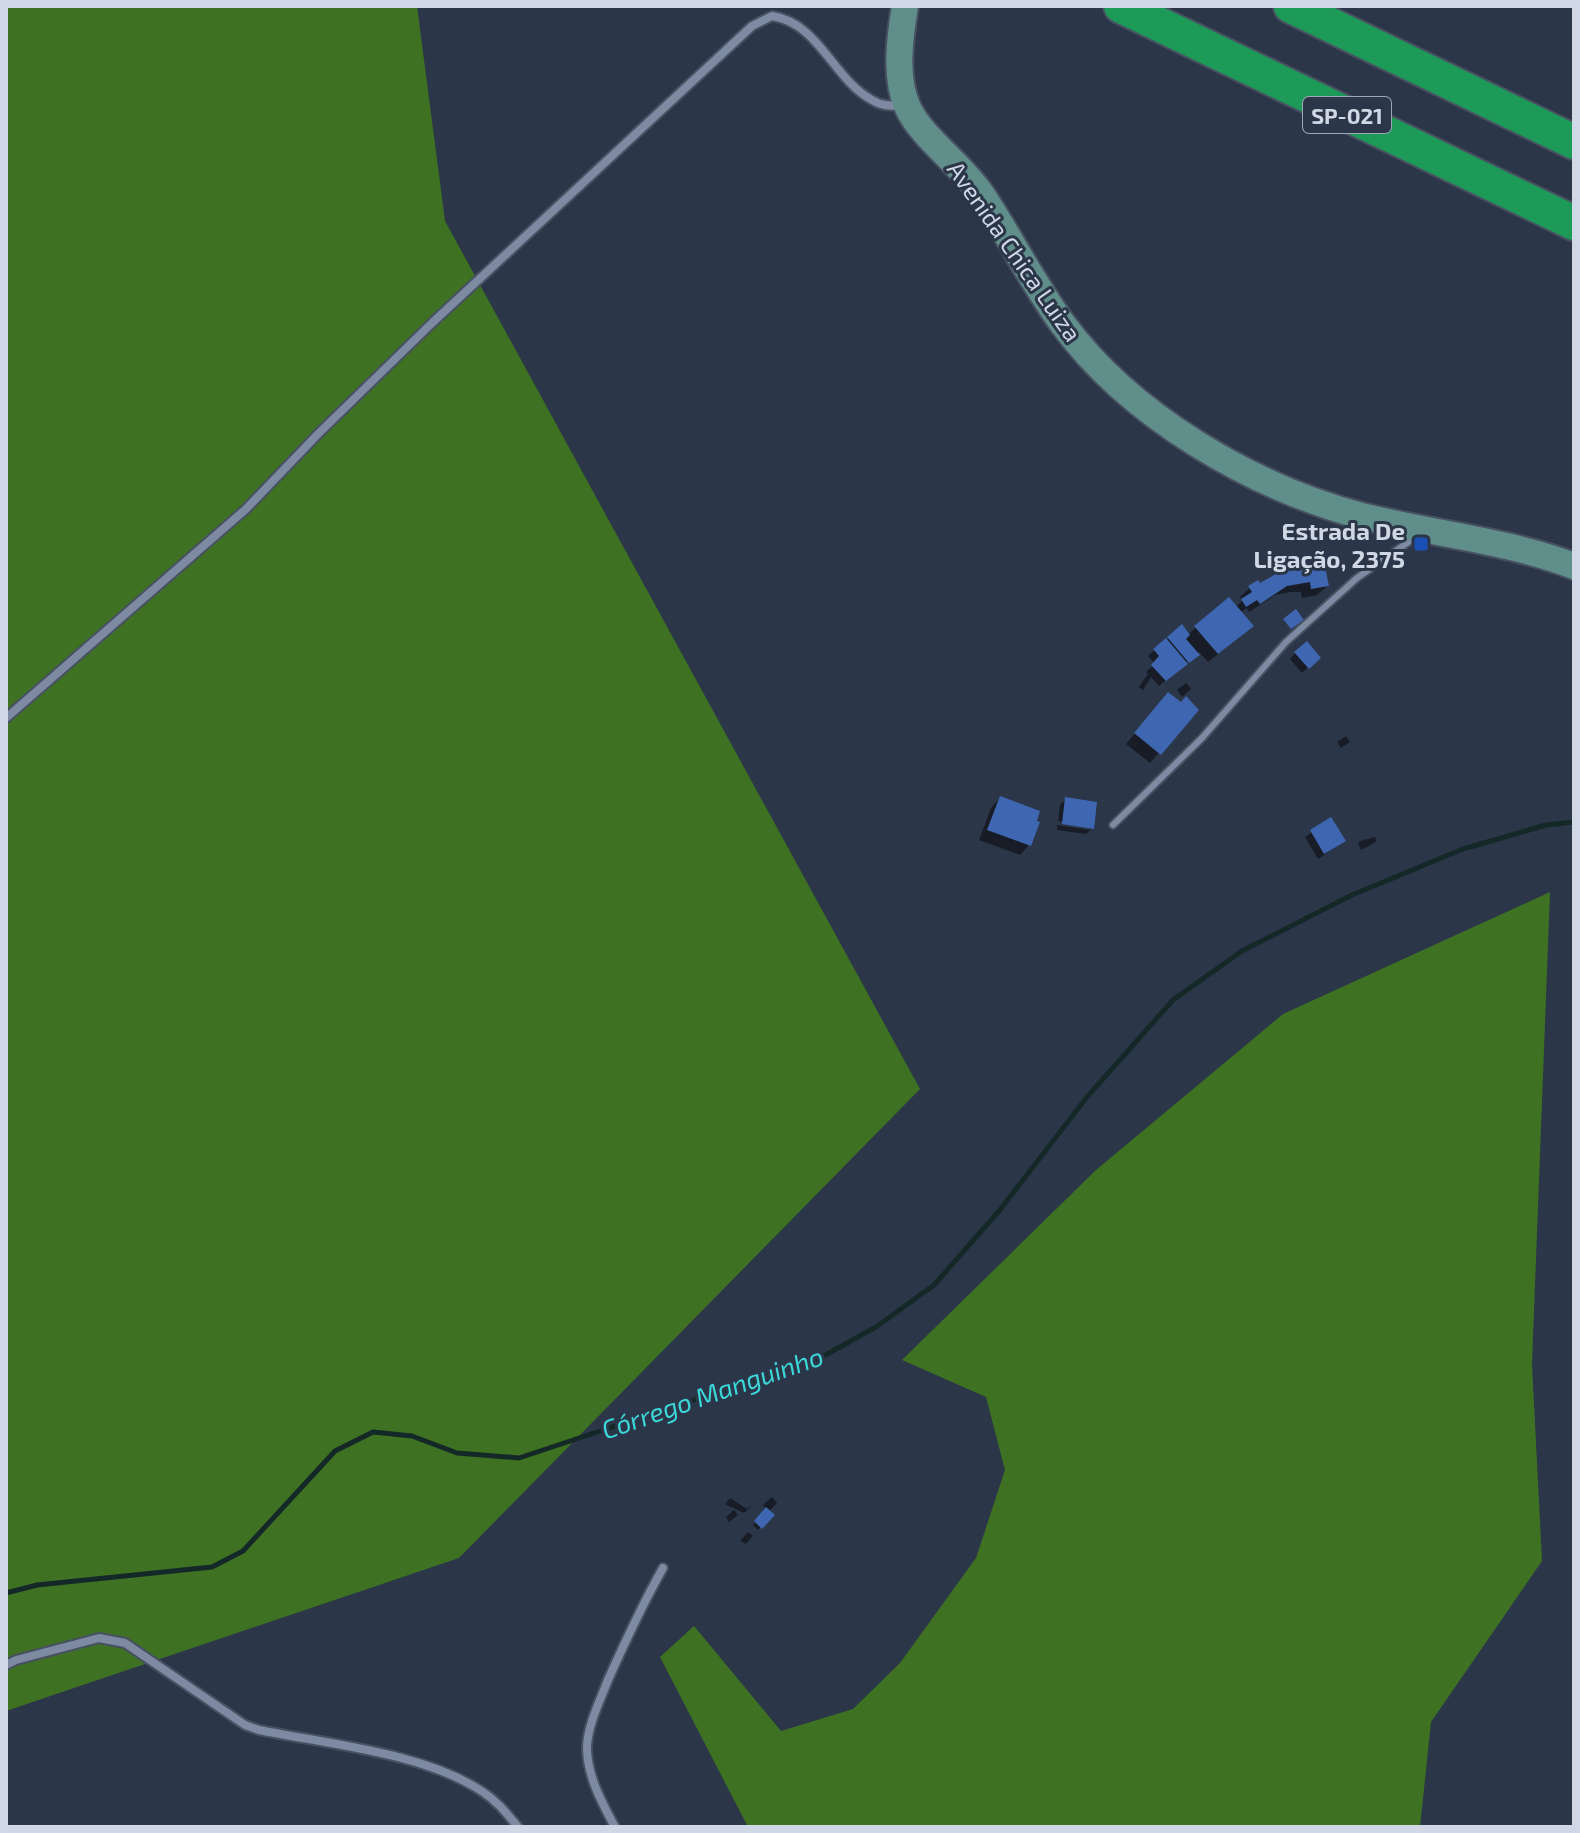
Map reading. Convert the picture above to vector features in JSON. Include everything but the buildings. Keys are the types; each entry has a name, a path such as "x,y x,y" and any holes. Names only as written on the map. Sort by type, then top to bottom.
{"highway":[{"name":"SP-021","path":"1121,6 1574,223"},
{"path":"1291,6 1574,142"}],"main road":[{"name":"Avenida Chica Luiza","path":"905,6 900,50 901,81 907,107 982,194 1062,324 1093,361 1130,394 1178,431 1278,488 1360,515 1517,547 1574,566"}],"street":[{"path":"6,718 246,509 432,323 752,26 772,16 790,21 821,47 859,91 871,100 882,105 907,107"},
{"path":"615,1827 598,1792 589,1762 587,1747 591,1725 641,1606 663,1568"},
{"path":"6,1665 99,1638 125,1643 245,1725 376,1753 450,1774 500,1805 518,1827"}],"lane":[{"path":"1113,825 1202,738 1286,642 1357,578 1427,530"}],"green space":[{"path":"6,6 417,6 445,221 920,1089 459,1558 6,1711"},
{"path":"1550,892 1532,1364 1542,1561 1431,1722 1420,1827 748,1827 660,1657 694,1626 781,1731 853,1709 900,1663 976,1558 1005,1470 986,1397 902,1360 1096,1170 1283,1014"}],"waterway":[{"name":"Córrego Manguinho","path":"6,1593 37,1585 212,1567 243,1551 335,1451 373,1432 412,1436 457,1453 519,1458 820,1358 876,1327 934,1285 999,1211 1087,1097 1173,1000 1242,951 1352,895 1463,849 1546,825 1574,822"}],"place":[{"name":"Estrada De Ligação, 2375","path":"1421,544"}]}
